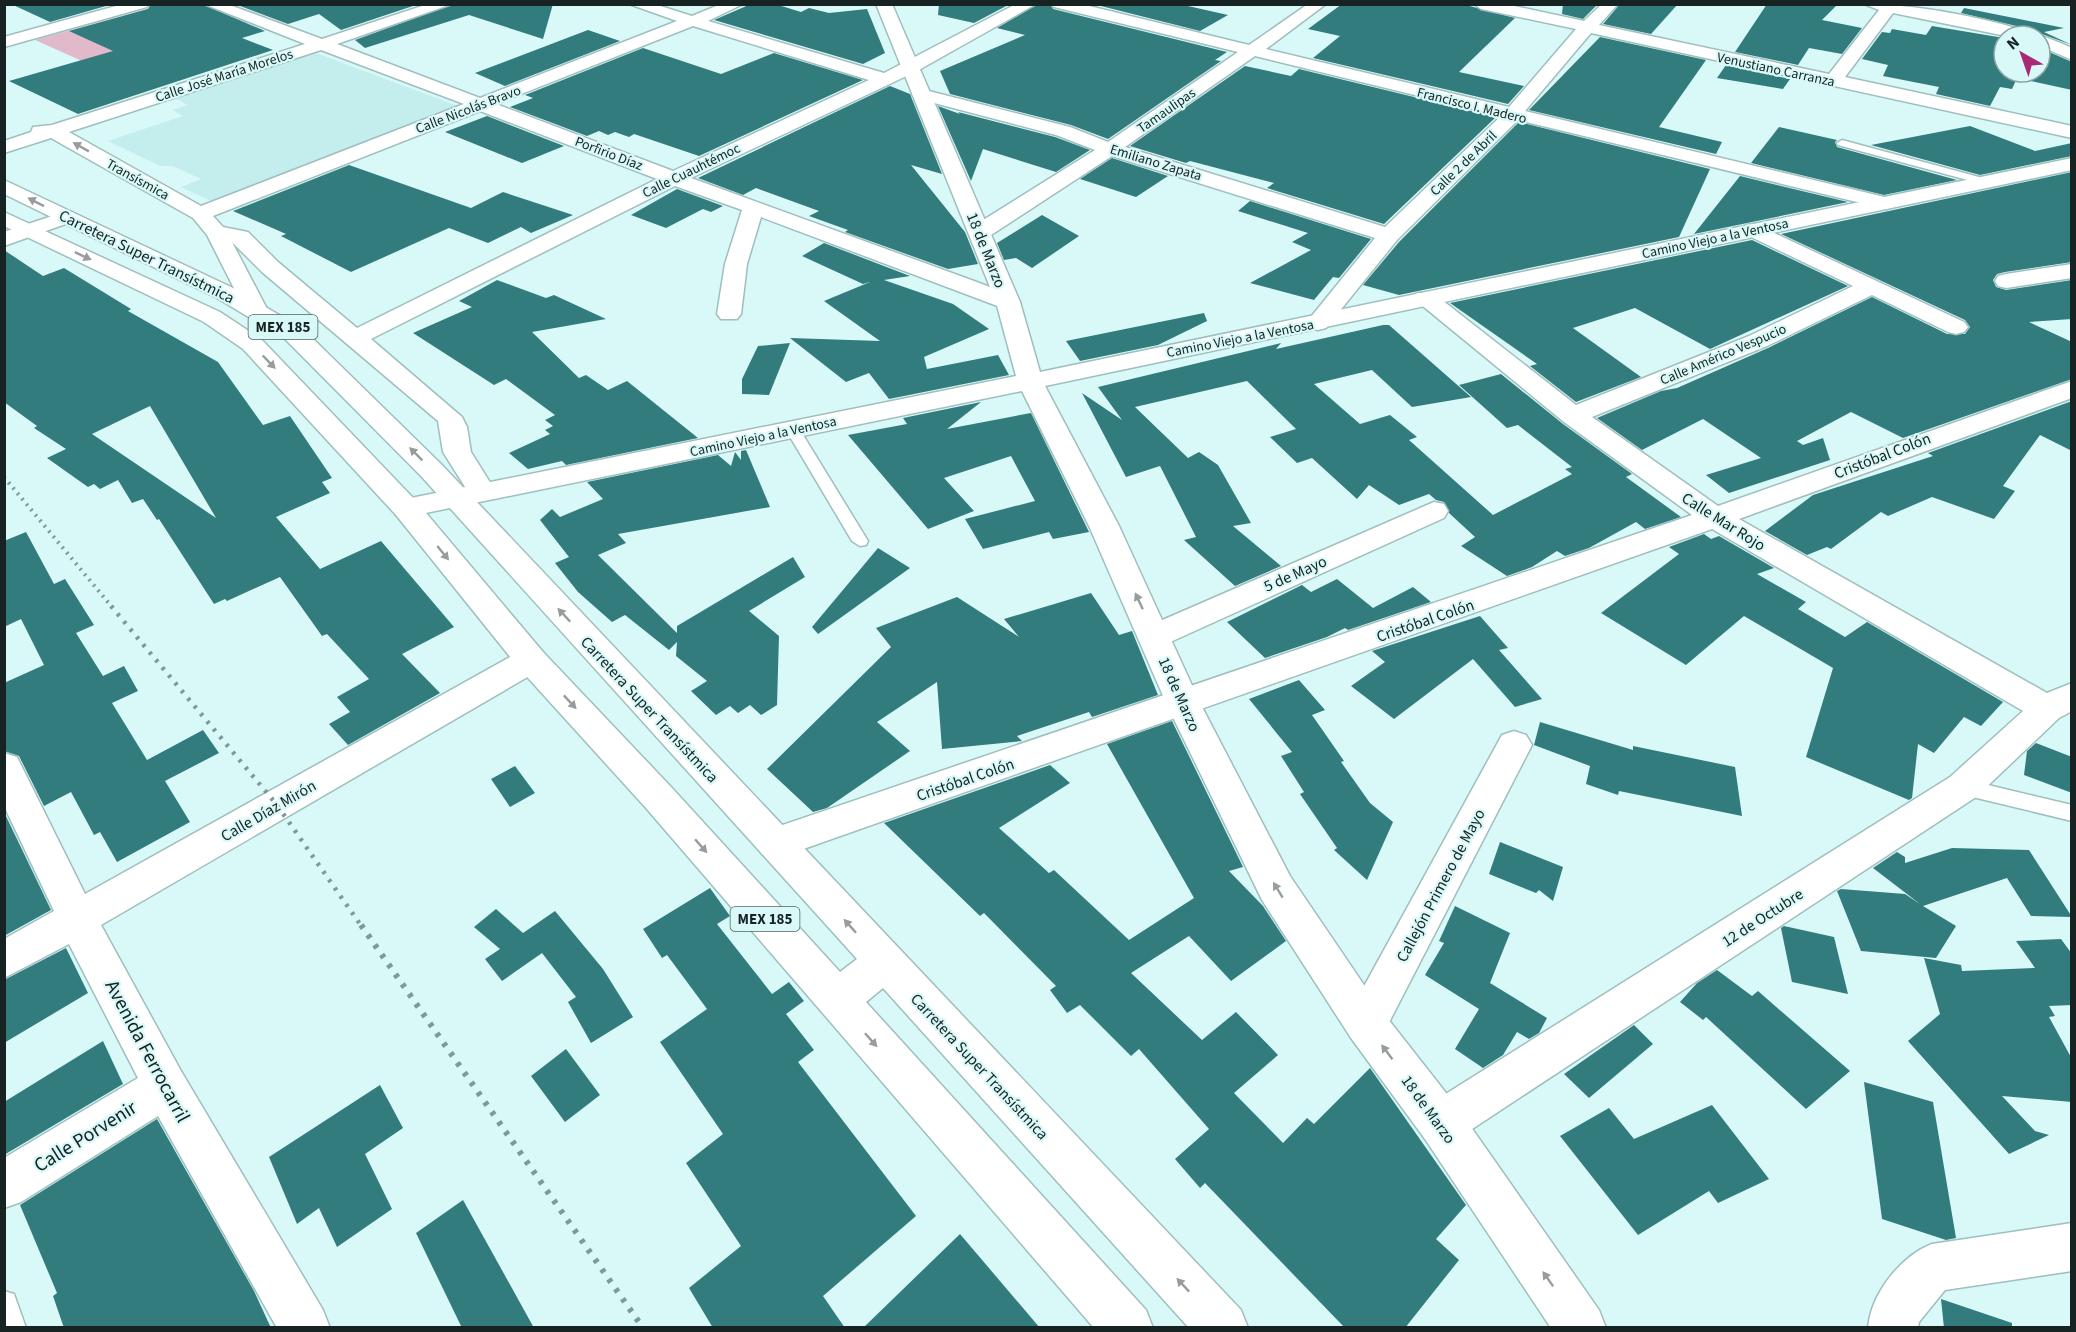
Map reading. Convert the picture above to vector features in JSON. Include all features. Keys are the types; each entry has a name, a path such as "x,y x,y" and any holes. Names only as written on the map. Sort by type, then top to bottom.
{"street":[{"path":"4,42 142,4"},
{"name":"Porfirio Díaz","path":"211,4 1008,302"},
{"name":"Calle José María Morelos","path":"4,147 445,4"},
{"path":"636,4 884,79"},
{"name":"Calle Nicolás Bravo","path":"200,214 736,4"},
{"name":"18 de Marzo","path":"884,4 1008,302 1030,381 1104,526 1184,705 1276,888 1366,1024 1441,1123 1581,1328"},
{"name":"Calle Cuauhtémoc","path":"355,338 674,178 911,66 1029,4"},
{"name":"Francisco I. Madero","path":"1059,4 1512,115 1886,203"},
{"name":"Tamaulipas","path":"980,232 1110,149 1319,4"},
{"name":"Venustiano Carranza","path":"1481,4 2072,132"},
{"name":"Calle 2 de Abril","path":"1318,323 1389,235 1512,115 1586,28 1611,4"},
{"path":"1871,4 1891,6 1992,28"},
{"path":"1833,81 1891,6"},
{"path":"2052,46 2072,55"},
{"name":"Emiliano Zapata","path":"921,94 1063,131 1110,149 1389,235"},
{"path":"4,129 53,131"},
{"name":"Transísmica","path":"53,131 200,214 217,233 255,309"},
{"name":"Camino Viejo a la Ventosa","path":"406,508 1318,323 1425,298 2072,164"},
{"name":"Carretera Super Transístmica","path":"4,186 255,309 294,334 431,470 469,495 775,843 1223,1328"},
{"path":"729,314 736,264 753,207"},
{"path":"4,240 67,217"},
{"name":"MEX 185","path":"4,218 30,231"},
{"path":"1755,230 1956,327"},
{"name":"Carretera Super Transístmica","path":"30,231 212,317 252,344 406,508 531,660 659,798 1128,1328"},
{"path":"217,233 230,233 240,237 270,267 449,417 454,427 457,452 469,495"},
{"path":"2006,281 2072,271"},
{"name":"Calle Américo Vespucio","path":"1573,416 1758,341 1872,286"},
{"name":"Calle Mar Rojo","path":"1425,298 1573,416 1715,518 2059,702"},
{"name":"Cristóbal Colón","path":"775,843 1184,705 1715,518 1947,430 2072,389"},
{"name":"5 de Mayo","path":"1155,636 1434,511"},
{"name":"Calle Díaz Mirón","path":"4,960 531,660"},
{"name":"12 de Octubre","path":"1441,1123 1963,787 2059,702"},
{"name":"Callejón Primero de Mayo","path":"1366,1024 1514,745"},
{"name":"Avenida Ferrocarril","path":"4,767 77,919 165,1086 304,1328"},
{"path":"836,1000 884,963"},
{"name":"Calle Porvenir","path":"4,1185 165,1086"},
{"path":"1893,1328 1894,1313 1932,1269 2072,1246"}],"lane":[{"path":"1842,143 1986,182"},
{"path":"793,430 860,541"},
{"path":"1963,787 2072,813"},
{"path":"4,1304 12,1328"}],"shaded area":[{"path":"162,5 230,17 82,61 35,40"},
{"path":"316,53 458,106 211,201 181,187 201,179 173,166 160,166 108,141 183,116 172,110 188,105 176,99"}],"building":[{"path":"11,4 113,4 50,22"},
{"path":"151,4 202,4 265,31 242,38 273,50 78,114 9,81 113,51 69,31 148,9"},
{"path":"235,4 419,4 341,30 319,14 288,24"},
{"path":"454,4 553,4 543,39 469,15 365,48 355,40"},
{"path":"751,4 775,4 801,12 809,8 829,13 867,9 885,53 863,64 714,20"},
{"path":"939,4 1010,4 974,23 938,15"},
{"path":"1038,4 1050,4 1053,9 1227,52 1215,60 1221,61 1108,139 1071,125 950,94 940,71 1025,35 997,28"},
{"path":"1093,4 1179,4 1228,15 1200,31"},
{"path":"1342,4 1462,4 1515,18 1459,72 1524,86 1508,104 1313,58 1340,36 1308,29"},
{"path":"1563,4 1598,4 1583,19 1562,14"},
{"path":"1620,4 1678,4 1651,34 1603,24"},
{"path":"1767,4 1838,4 1822,20 1862,28 1842,54 1809,48 1798,65 1735,52"},
{"path":"1964,8 2044,24 2008,24 1961,13"},
{"path":"1932,26 1992,36 1992,84 2014,84 2012,89 2000,87 1990,106 1936,94 1939,87 1883,76 1888,65 1862,59 1882,32 1890,33 1892,29 1926,35"},
{"path":"2052,26 2064,28 2052,30"},
{"path":"588,30 620,41 505,86 475,73"},
{"path":"1600,37 1706,60 1659,127 1722,142 1716,154 1529,110"},
{"path":"643,48 721,74 774,53 863,80 699,156 634,134 629,137 615,132 608,135 599,131 587,136 510,107 533,98 525,95"},
{"path":"2052,53 2072,62 2072,90 2044,84 2052,84"},
{"path":"1726,65 1790,79 1783,89 1717,78"},
{"path":"1245,66 1291,76 1299,69 1496,117 1384,224 1267,188 1274,183 1190,161 1186,163 1130,146"},
{"path":"890,86 910,94 942,174 911,165 965,232 978,264 948,269 845,232 848,230 809,216 819,211 756,188 743,195 698,178"},
{"path":"938,106 960,114 958,112 1055,137 1090,150 1056,172 983,149 971,181"},
{"path":"487,116 564,146 522,163 445,132"},
{"path":"1519,122 1710,169 1679,237 1399,295 1363,285 1399,242"},
{"path":"1970,126 2035,151 2072,143 2072,156 1980,175 1871,145"},
{"path":"1779,127 1837,140 1835,142 1837,147 1957,180 1884,195 1751,163"},
{"path":"1112,158 1168,176 1136,197 1080,179"},
{"path":"349,165 471,208 503,192 573,215 531,233 521,227 488,243 449,228 351,272 281,236 286,234 233,211"},
{"path":"2072,172 2072,262 2005,272 1997,274 1993,280 1996,287 2006,290 2072,280 2072,319 2029,322 2072,342 2072,379 1903,438 1851,412 1797,441 1803,445 1823,438 1830,460 1729,493 1706,475 1761,458 1703,419 1642,450 1597,418 1661,391 1677,388 1768,348 1872,297 1947,334 1965,334 1970,327 1965,320 1781,234"},
{"path":"1740,176 1848,202 1694,234"},
{"path":"677,189 723,206 711,212 703,209 666,228 631,215"},
{"path":"1250,201 1371,239 1339,278 1333,277 1314,300 1250,283 1311,250 1292,242 1308,233 1238,211"},
{"path":"1042,215 1079,236 1032,268 1016,258 1004,260 997,243"},
{"path":"1752,240 1848,286 1710,349 1635,308 1573,328 1641,377 1576,402 1530,366 1537,364 1450,303"},
{"path":"824,243 910,276 884,280 953,304 989,329 924,357 927,369 998,355 1009,375 889,399 869,373 846,382 790,338 880,341 824,301 870,282 863,284 802,256"},
{"path":"4,250 43,276 64,268 131,309 128,311 218,362 263,425 290,416 332,478 322,482 330,493 276,517 320,569 381,541 454,627 402,654 440,693 348,745 329,724 350,712 337,697 369,679 327,634 322,636 280,577 227,601 225,599 214,604 159,519 157,520 143,499 132,503 118,480 100,489 94,484 88,487 47,458 66,449 34,428 37,426 4,402","holes":["150,406 216,518 92,434"]},
{"path":"497,280 546,298 554,295 606,319 532,332 579,378 586,375 608,390 627,381 698,438 566,465 562,461 528,469 509,453 550,434 545,430 553,426 545,420 555,415 506,379 494,385 413,333 472,307 459,301"},
{"path":"1204,313 1207,321 1158,345 1080,361 1066,341"},
{"path":"1389,325 1471,397 1412,407 1372,370 1314,384 1360,424 1390,415 1417,437 1409,440 1493,515 1572,474 1565,469 1572,467 1518,425 1507,428 1459,385 1501,374 1563,424 1632,474 1626,477 1681,517 1645,529 1636,522 1589,548 1565,556 1557,551 1532,567 1507,576 1461,546 1475,537 1449,513 1444,502 1436,500 1429,494 1399,505 1369,485 1357,499 1312,458 1297,463 1270,437 1296,429 1247,381 1135,407 1188,458 1199,452 1218,465 1251,523 1233,526 1281,566 1235,586 1184,540 1196,537 1160,466 1126,477 1082,393 1122,420 1098,387 1281,343 1276,349"},
{"path":"790,343 769,395 742,394 742,379 758,346"},
{"path":"2072,401 2072,451 2040,435 2003,486 2015,491 1994,519 1932,497 1888,516 1881,512 1831,549 1827,547 1807,555 1765,531 1813,495 1933,456 1928,453"},
{"path":"981,402 947,429 1031,413 1089,532 1053,539 1049,532 983,549 965,519 1035,501 1011,456 944,478 974,511 928,529 848,435 907,424 903,418"},
{"path":"746,450 770,507 618,534 626,543 598,555 677,633 677,626 793,557 805,577 749,611 779,636 777,705 761,715 750,705 738,713 730,706 716,715 691,691 707,681 676,656 677,642 669,650 625,615 612,622 578,592 555,563 569,557 540,520 552,509 560,517 603,499 587,482 718,455 731,466 735,452 741,460 741,451"},
{"path":"26,532 54,584 65,579 94,625 76,633 103,676 124,666 138,691 112,703 147,760 203,730 219,753 165,781 190,822 117,862 100,832 94,835 71,792 44,806 19,756 4,751 4,683 44,665 21,619 4,627 4,541"},
{"path":"1704,534 1711,539 1719,536 1774,568 1757,574 1806,602 1798,609 1845,637 1867,622 2003,702 1981,726 1964,717 1934,753 1918,744 1912,798 1909,800 1806,757 1833,668 1744,616 1686,665 1601,613 1679,554 1669,547"},
{"path":"878,548 910,568 818,634 812,627"},
{"path":"1337,579 1373,608 1413,587 1431,602 1348,630 1345,628 1327,637 1265,658 1227,622 1302,585 1311,592"},
{"path":"1091,593 1119,635 1132,631 1158,695 1092,717 1089,712 1017,736 1022,741 942,749 937,682 877,722 910,751 827,808 813,812 767,769 891,647 876,628 957,597 1019,637 1004,619"},
{"path":"1480,616 1508,648 1499,650 1542,699 1515,707 1473,659 1394,719 1351,686 1385,662 1372,651"},
{"path":"1299,680 1325,710 1312,715 1344,761 1341,762 1370,803 1393,822 1367,880 1334,850 1337,848 1300,794 1304,792 1281,756 1292,752 1249,699"},
{"path":"1172,721 1243,867 1229,871 1263,906 1286,941 1231,981 1189,936 1131,973 1202,1040 1236,1012 1278,1055 1234,1093 1283,1143 1307,1118 1314,1124 1370,1068 1466,1205 1436,1239 1459,1260 1405,1328 1345,1328 1205,1183 1200,1188 1175,1159 1209,1129 1139,1049 1131,1056 1080,1005 1067,1013 1050,990 1056,986 984,913 980,916 884,823 1050,765 1070,783 999,828 1049,873 1054,870 1129,940 1194,898 1107,744"},
{"path":"1540,722 1633,750 1633,746 1735,767 1742,816 1619,791 1618,795 1586,784 1590,766 1534,745"},
{"path":"2036,743 2072,757 2072,793 2024,775 2027,751"},
{"path":"515,766 535,793 510,807 491,779"},
{"path":"4,812 51,910 4,936"},
{"path":"1500,842 1563,867 1553,901 1539,890 1536,893 1489,874"},
{"path":"1952,848 2029,850 2072,917 2031,916 2007,878 1923,906 1956,926 1936,958 1861,951 1837,891 1841,889 1905,894 1920,904 1873,868 1897,852 1905,857 1905,863"},
{"path":"710,888 730,916 717,924 772,994 789,982 804,1001 786,1014 814,1050 798,1062 916,1216 823,1296 845,1328 713,1328 689,1288 741,1246 686,1163 723,1134 660,1042 707,1009 667,955 662,958 643,929"},
{"path":"1455,906 1510,933 1490,983 1547,1018 1539,1033 1529,1039 1517,1032 1503,1055 1483,1068 1455,1049 1479,1009 1425,975 1444,943 1439,941"},
{"path":"496,909 523,933 555,911 603,969 633,1017 591,1043 568,1002 576,997 542,953 502,981 485,959 500,949 474,927"},
{"path":"1784,926 1834,937 1848,994 1792,982 1781,928"},
{"path":"2061,939 2072,954 2072,1005 2049,1006 2055,1016 2049,1017 2072,1059 2072,1102 2002,1096 2035,1131 2049,1135 2009,1154 1908,1041 1940,1014 1924,958 1961,965 1962,971 2035,968 2016,941"},
{"path":"66,948 88,993 4,1043 4,980"},
{"path":"1717,970 1752,996 1758,991 1850,1071 1806,1109 1706,1017 1703,1020 1680,1002 1697,983"},
{"path":"1634,1025 1653,1044 1589,1098 1564,1074"},
{"path":"103,1041 123,1084 4,1155 4,1102"},
{"path":"566,1049 600,1095 565,1122 531,1076"},
{"path":"1864,1082 1933,1102 1956,1238 1946,1240 1882,1219"},
{"path":"380,1085 403,1128 365,1154 392,1209 337,1247 319,1208 297,1224 269,1157"},
{"path":"1712,1105 1769,1179 1718,1203 1709,1191 1638,1235 1560,1136 1609,1108 1634,1139"},
{"path":"157,1119 254,1291 271,1328 64,1328 53,1296 57,1293 20,1205"},
{"path":"463,1200 534,1328 462,1328 416,1233"},
{"path":"960,1234 1040,1328 863,1328"},
{"path":"1941,1299 2012,1323 2012,1328 1944,1328"}],"railway":[{"path":"4,477 112,607"},
{"path":"111,606 277,805 362,927"},
{"path":"361,925 643,1328"}]}
